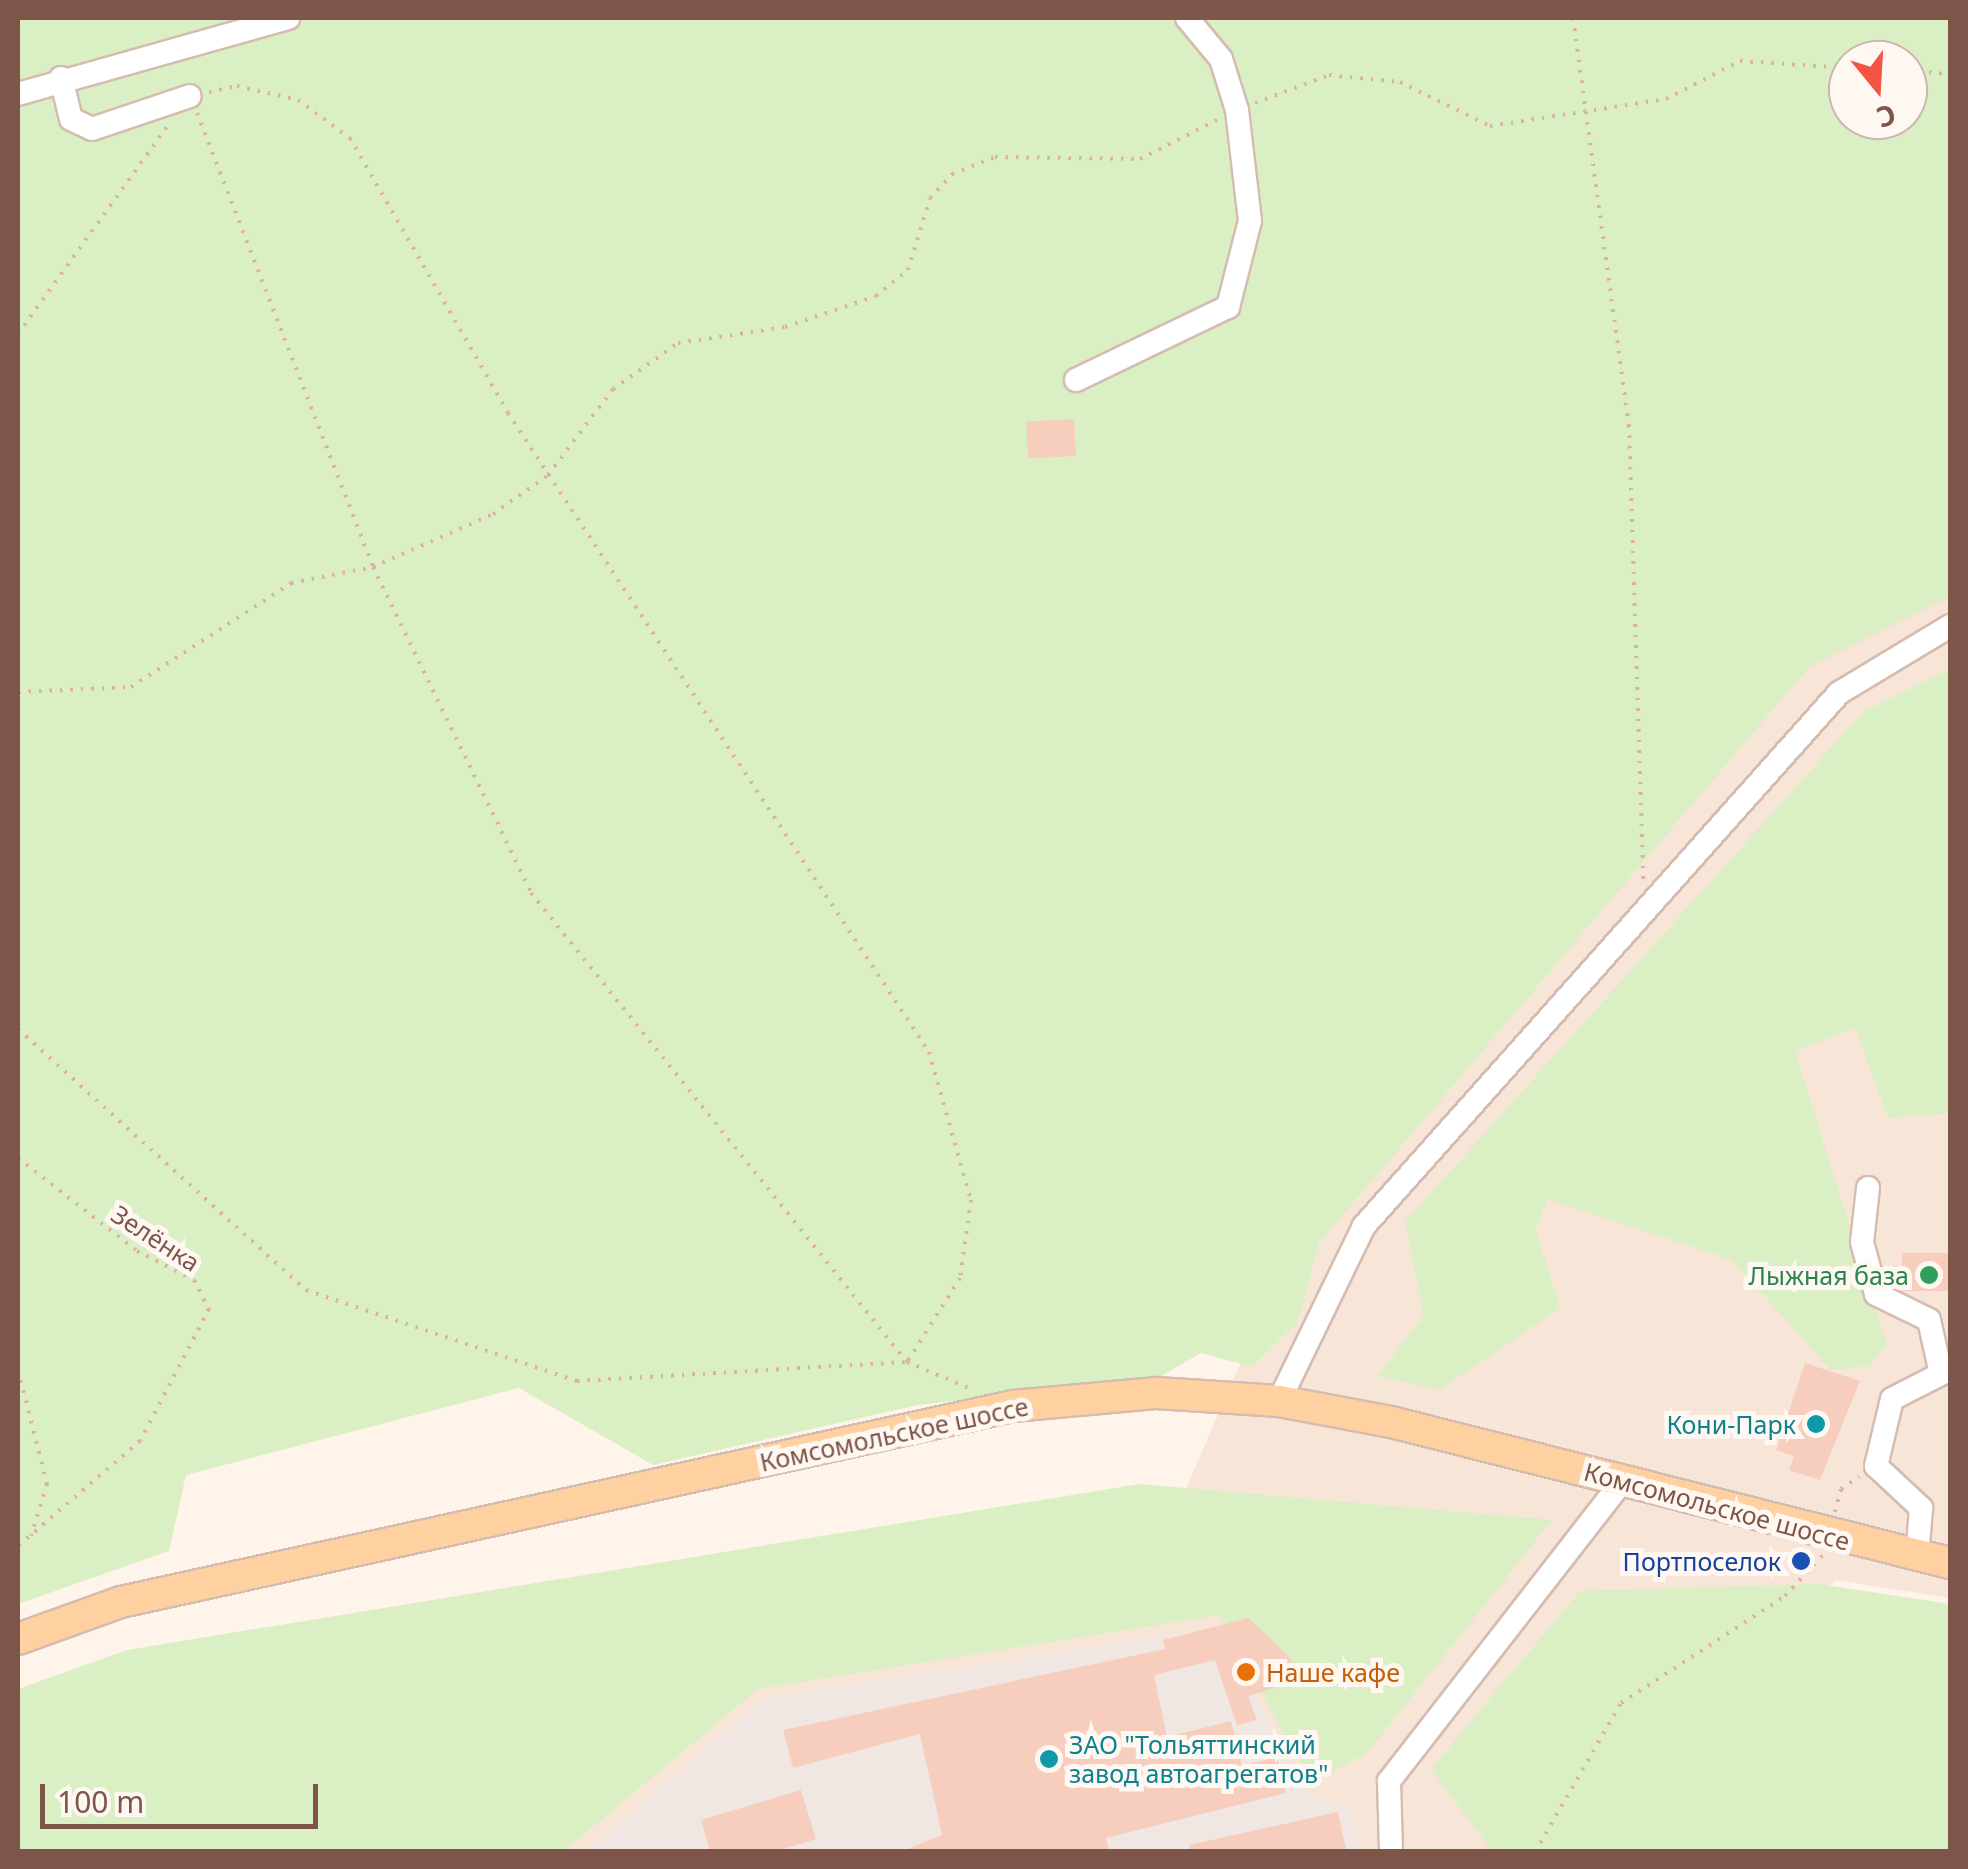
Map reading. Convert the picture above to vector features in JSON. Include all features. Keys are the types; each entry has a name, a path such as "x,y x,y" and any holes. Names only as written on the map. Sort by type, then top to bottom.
{"main road":[{"name":"Комсомольское шоссе","path":"18,1639 121,1602 1013,1406 1157,1394 1279,1401 1624,1479 1950,1564"}],"street":[{"path":"18,94 61,78 174,56 289,18"},
{"path":"1076,380 1228,306 1250,221 1237,110 1221,59 1187,18"},
{"path":"61,78 71,119 92,128 190,96"},
{"path":"1279,1401 1364,1226 1839,693 1950,626"},
{"path":"1868,1188 1862,1242 1876,1294 1928,1320 1941,1374 1892,1399 1876,1466 1920,1508 1917,1558"},
{"path":"1391,1852 1389,1781 1624,1479"}],"path":[{"path":"1572,18 1593,113 1629,425 1644,912"},
{"path":"18,692 131,687 291,583 373,567 493,514 548,476 613,388 678,342 785,328 876,296 908,270 930,198 952,174 995,157 1140,159 1237,110 1329,75 1400,82 1490,126 1666,99 1740,61 1828,67"},
{"path":"18,334 190,96 237,86 298,100 350,138 548,476 930,1052 971,1200 960,1278 907,1362"},
{"path":"190,96 373,567 531,893 907,1362"},
{"path":"18,1029 306,1290 577,1381 907,1362 978,1392"},
{"name":"Зелёнка","path":"18,1158 137,1251 194,1280 208,1310 140,1441 18,1546"},
{"path":"18,1370 47,1484 32,1536"},
{"path":"1534,1852 1621,1703 1803,1577"}],"shaded area":[{"path":"1950,558 1950,1598 1836,1580 1547,1851 534,1852 720,1690 1130,1617 1330,1158 1774,665"},
{"path":"1218,1628 1309,1799 1352,1807 1360,1851 586,1852 765,1698"}],"green space":[{"path":"18,18 1950,18 1950,596 1810,666 1319,1243 1297,1323 1252,1367 1201,1353 1156,1379 918,1405 653,1465 519,1388 186,1475 169,1551 18,1604"},
{"path":"1950,668 1950,1113 1888,1118 1855,1028 1795,1051 1887,1345 1869,1366 1831,1370 1732,1260 1547,1199 1536,1230 1560,1308 1440,1390 1378,1376 1424,1315 1405,1222 1864,711"},
{"path":"1139,1484 1552,1520 1367,1753 1311,1783 1219,1615 758,1689 564,1851 18,1851 18,1689 127,1650"},
{"path":"1818,1584 1950,1604 1950,1851 1492,1851 1431,1769 1580,1591"}],"building":[{"path":"1074,419 1076,456 1028,458 1026,422"},
{"path":"1902,1253 1950,1253 1950,1291 1902,1291"},
{"name":"Кони-Парк","path":"1805,1363 1860,1381 1820,1480 1789,1470 1794,1456 1776,1450"},
{"name":"ЗАО \"Тольяттинский завод автоагрегатов\"","path":"1249,1618 1294,1662 1267,1670 1274,1688 1248,1696 1257,1720 1237,1725 1215,1660 1154,1675 1167,1737 1231,1721 1242,1766 1277,1757 1286,1793 1106,1838 1109,1852 900,1852 942,1835 920,1734 793,1768 783,1730 1165,1649 1163,1640"},
{"path":"801,1790 816,1839 774,1852 710,1852 701,1820"},
{"path":"1338,1812 1346,1849 1190,1852 1189,1845"}],"place":[{"name":"Лыжная база","path":"1929,1275"},
{"name":"Кони-Парк","path":"1816,1424"},
{"name":"Портпоселок","path":"1801,1561"},
{"name":"Наше кафе","path":"1246,1672"},
{"name":"ЗАО \"Тольяттинский завод автоагрегатов\"","path":"1049,1759"}]}
